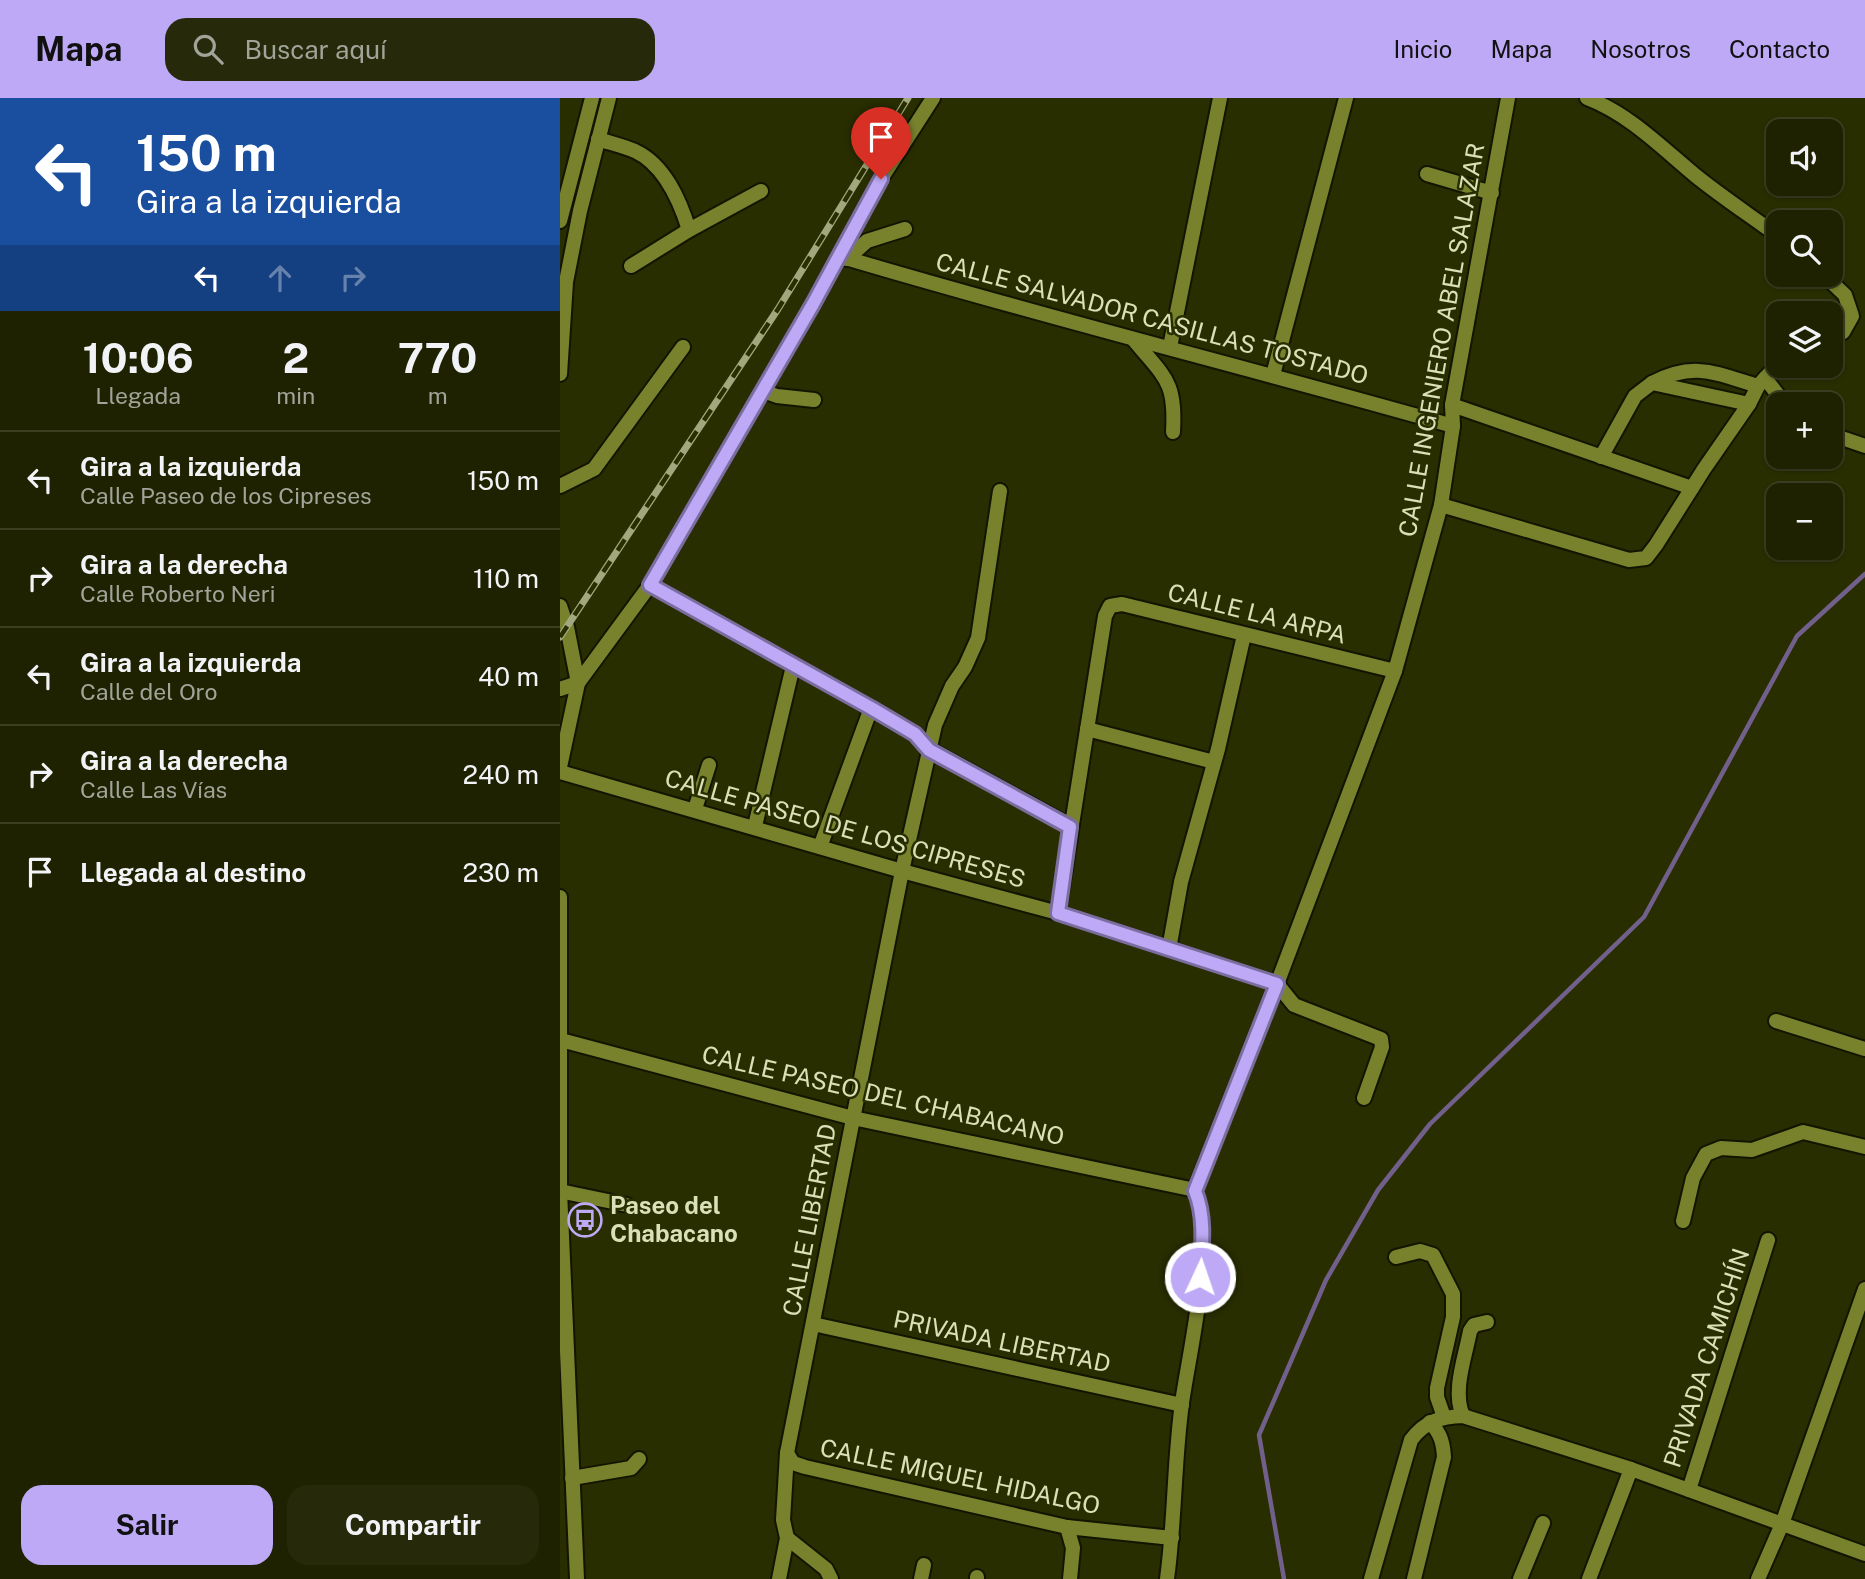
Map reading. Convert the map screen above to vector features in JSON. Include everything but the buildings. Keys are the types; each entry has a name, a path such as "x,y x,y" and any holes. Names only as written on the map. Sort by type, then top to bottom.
{"street":[{"path":"560,221 565,178 592,98"},
{"path":"560,374 566,282 580,211 609,98"},
{"path":"560,689 578,683 650,585 843,257 881,179 933,98"},
{"path":"1170,347 1220,98"},
{"path":"1273,374 1346,98"},
{"name":"CALLE INGENIERO ABEL SALAZAR","path":"1195,1191 1277,984 1395,671 1441,505 1453,426 1452,405 1508,98"},
{"path":"1587,98 1607,106 1644,132 1698,178 1766,227"},
{"path":"598,139 636,152 649,161 677,194 689,230"},
{"path":"1427,174 1492,193"},
{"path":"631,266 689,230 761,191"},
{"path":"843,257 867,241 905,229"},
{"name":"CALLE SALVADOR CASILLAS TOSTADO","path":"843,257 1134,340 1273,374 1453,426"},
{"path":"1837,287 1845,295 1852,316 1843,332"},
{"path":"1134,340 1170,384 1175,402 1173,432"},
{"path":"560,486 594,469 682,346"},
{"path":"1601,457 1635,396 1669,374 1687,370 1710,371 1761,382 1771,392"},
{"path":"1441,505 1629,560 1646,558 1766,377"},
{"path":"1652,383 1749,404"},
{"path":"763,390 777,396 814,400"},
{"path":"1452,405 1692,488"},
{"path":"1843,438 1865,446"},
{"name":"CALLE LIBERTAD","path":"779,1579 787,1538 783,1520 787,1452 902,871 935,725 978,638 1000,491"},
{"path":"650,585 871,708 915,734 929,750 1070,827"},
{"name":"CALLE LA ARPA","path":"1087,729 1105,616 1110,606 1122,604 1395,671"},
{"path":"560,606 578,683 560,769"},
{"path":"1169,949 1181,882 1214,762 1244,635"},
{"path":"755,827 793,666"},
{"path":"820,846 871,708"},
{"path":"1058,913 1087,729 1214,762"},
{"path":"695,809 709,765"},
{"name":"CALLE PASEO DE LOS CIPRESES","path":"560,769 902,871 1058,913 1277,984"},
{"path":"560,897 560,1191 577,1579"},
{"path":"1277,984 1294,1005 1381,1039 1382,1047 1364,1098"},
{"path":"1776,1021 1865,1049"},
{"name":"CALLE PASEO DEL CHABACANO","path":"561,1040 853,1118 1195,1191"},
{"path":"1683,1221 1693,1178 1706,1154 1721,1148 1752,1150 1803,1132 1865,1147"},
{"path":"560,1191 627,1205"},
{"path":"1167,1579 1182,1405 1198,1303 1202,1252 1200,1203 1195,1191"},
{"name":"PRIVADA CAMICHÍN","path":"1689,1490 1768,1240"},
{"path":"1396,1256 1420,1251 1433,1255 1453,1294 1453,1317 1437,1388 1437,1397 1444,1417"},
{"path":"1758,1579 1782,1524 1865,1289"},
{"path":"1463,1416 1458,1405 1459,1389 1470,1331 1474,1325 1487,1322"},
{"name":"PRIVADA LIBERTAD","path":"813,1324 1182,1405"},
{"path":"1371,1579 1410,1440 1430,1422 1444,1417 1463,1416 1631,1469 1865,1554"},
{"path":"1414,1579 1444,1457 1439,1432 1430,1422"},
{"name":"CALLE MIGUEL HIDALGO","path":"787,1452 793,1463 805,1467 1067,1527 1172,1538"},
{"path":"572,1478 631,1468 639,1459"},
{"path":"1588,1579 1631,1469"},
{"path":"1520,1579 1543,1523"},
{"path":"1067,1527 1072,1536 1073,1548 1070,1579"},
{"path":"787,1538 826,1569 831,1579"}],"waterway":[{"path":"1284,1579 1259,1435 1326,1280 1378,1190 1430,1124 1644,917 1797,636 1865,574"}],"railway":[{"path":"560,637 778,309 908,98"}],"place":[{"name":"Paseo del Chabacano","path":"585,1220"}],"route":[{"path":"881,179 813,304 650,585 871,708 915,734 929,750 1070,827 1058,913 1277,984 1195,1191 1200,1203 1200,1277"}]}
